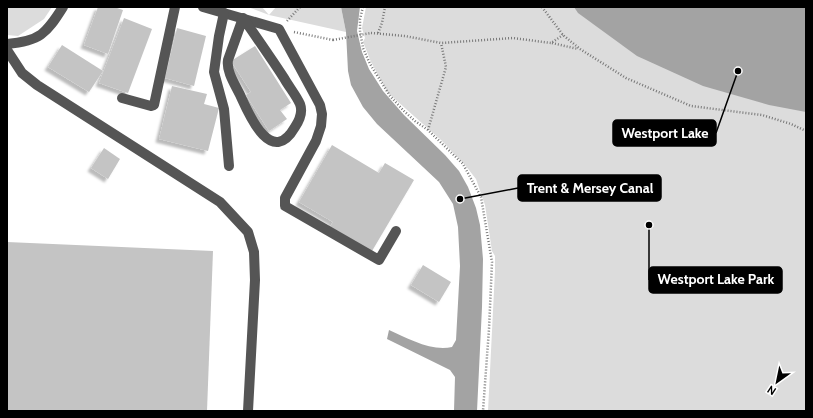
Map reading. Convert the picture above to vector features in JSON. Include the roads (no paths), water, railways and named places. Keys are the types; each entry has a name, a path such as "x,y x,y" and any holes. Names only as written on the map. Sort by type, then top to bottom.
{"street":[{"path":"7,44 22,43 39,37 51,26 63,7"},
{"path":"122,98 151,106 154,104 175,7"},
{"path":"203,7 280,29 320,105 322,114 321,126 316,141 284,198 285,206 379,260 396,231"},
{"path":"224,13 214,72 224,109 228,166"},
{"path":"243,18 301,106 299,121 285,140 277,142 269,140 260,133 251,119 227,65 243,18"},
{"path":"7,50 22,73 37,85 220,202 248,232 254,252 255,280 248,411"}],"place":[{"name":"Westport Lake","path":"738,71"},
{"name":"Trent & Mersey Canal","path":"460,199"},
{"name":"Westport Lake Park","path":"649,225"}]}
